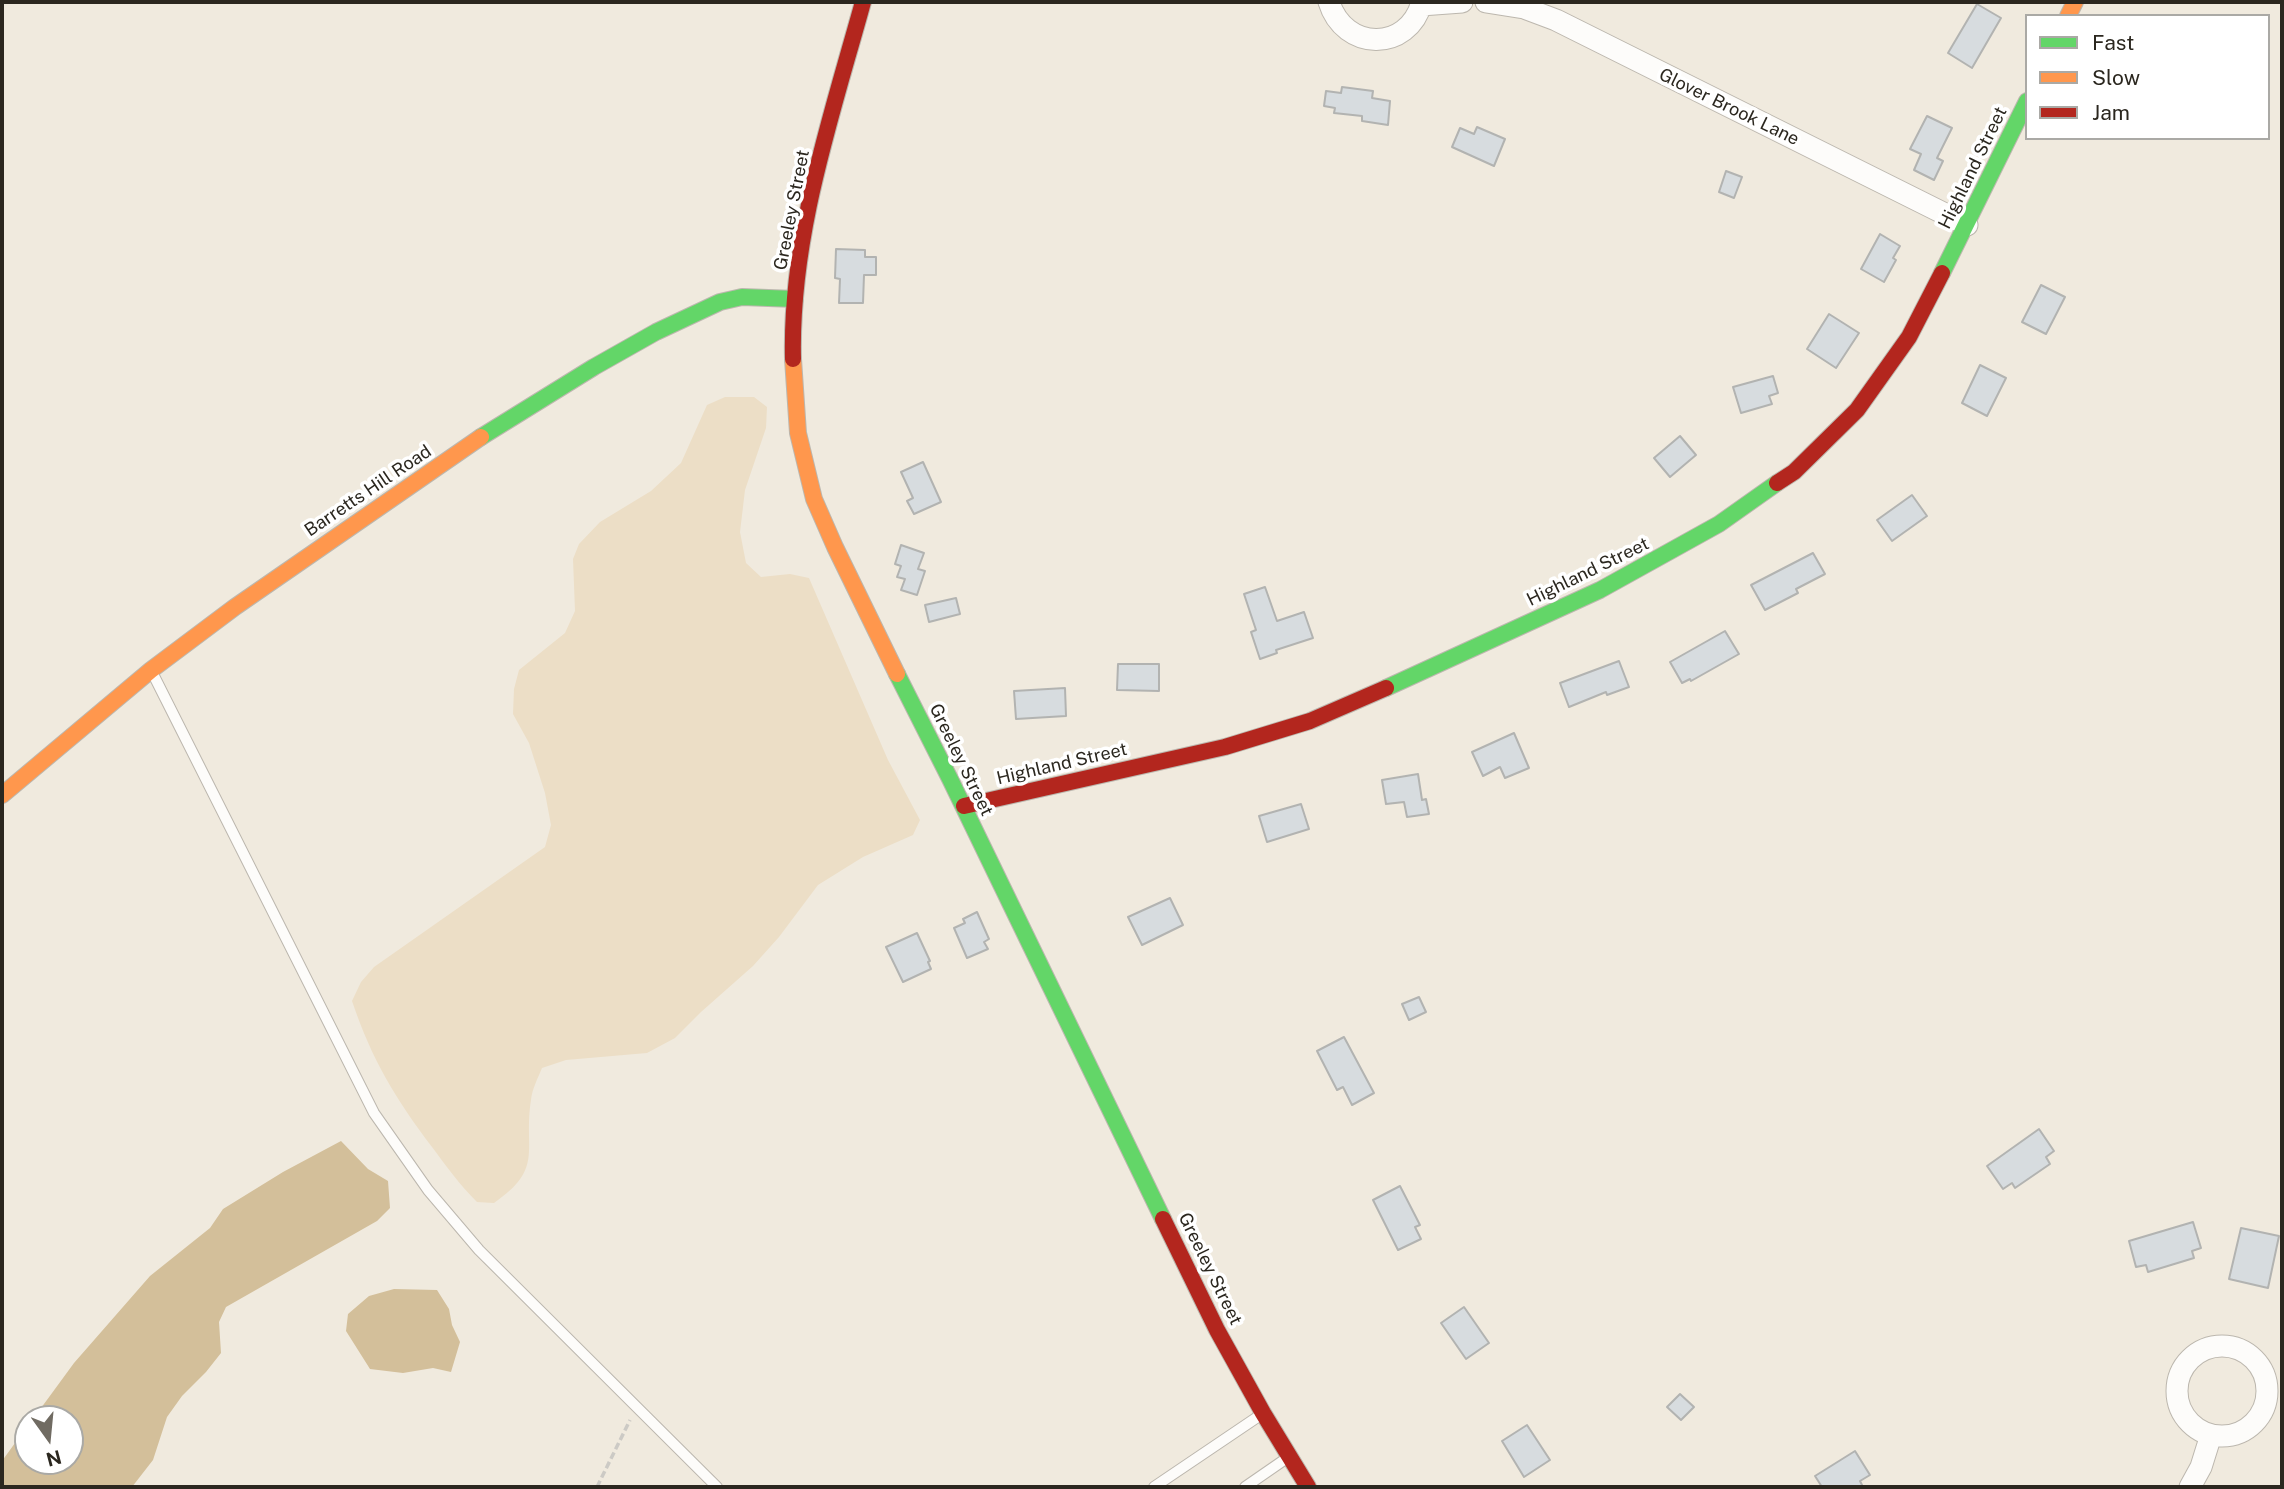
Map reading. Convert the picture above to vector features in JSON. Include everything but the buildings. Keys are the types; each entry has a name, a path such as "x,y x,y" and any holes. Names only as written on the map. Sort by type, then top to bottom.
{"street":[{"name":"Greeley Street","path":"863,2 805,226 795,299 791,336 797,426 806,470 820,514 878,636 964,806 1217,1330 1308,1487"},
{"path":"1329,2 1342,27 1356,36 1372,40 1388,38 1403,31 1414,20 1422,3 1462,2"},
{"name":"Glover Brook Lane","path":"1486,2 1524,8 1556,20 1967,225"},
{"name":"Highland Street","path":"964,806 1225,747 1310,721 1600,590 1719,524 1794,472 1857,410 1885,375 1909,337 2025,106"},
{"name":"Barretts Hill Road","path":"2,795 151,670 308,555 477,440 594,367 656,332 720,302 742,297 795,299"},
{"path":"2217,1347 2234,1348 2249,1354 2260,1366 2267,1382 2267,1398 2262,1414 2251,1427 2228,1436 2211,1436 2196,1429 2185,1417 2178,1401 2179,1376 2188,1362 2201,1352 2217,1347"},
{"path":"2190,1487 2201,1467 2211,1436"}],"lane":[{"path":"151,670 373,1113 428,1190 479,1250 717,1487"},
{"path":"1154,1487 1263,1413"},
{"path":"1245,1487 1290,1456"}],"path":[{"path":"597,1487 636,1407"}],"shaded area":[{"path":"725,397 754,397 767,407 766,428 745,490 740,532 746,563 761,577 790,574 809,578 888,760 920,820 913,835 863,857 818,885 779,937 753,966 675,1038 647,1053 566,1060 542,1068 532,1096 526,1168 510,1191 494,1203 477,1202 443,1161 396,1095 376,1060 352,1001 361,982 374,967 545,847 551,825 545,793 529,743 513,714 514,689 519,670 565,633 575,611 573,559 579,544 600,522 651,491 681,463 707,405"},
{"path":"341,1141 368,1169 388,1181 390,1208 377,1221 226,1307 219,1322 221,1353 167,1417 153,1460 132,1487 2,1487 2,1461 14,1444 14,1475 84,1475 84,1405 43,1405 74,1363 150,1276 210,1228 223,1209"},
{"path":"394,1289 437,1290 449,1309 452,1325 460,1342 451,1372 433,1368 403,1373 370,1369 346,1331 348,1314 369,1296"}],"traffic: fast":[{"path":"1942,273 2025,105"},
{"path":"481,437 594,367 656,332 720,302 742,297 795,299"},
{"path":"1386,688 1600,590 1719,524 1777,483"},
{"path":"897,674 1163,1219"}],"traffic: slow":[{"path":"2069,14 2075,2"},
{"path":"793,359 798,433 814,499 897,674"},
{"path":"2,795 151,670 235,607 481,437"}],"traffic: jam":[{"path":"793,359 794,313 805,223 826,134 863,2"},
{"path":"1777,483 1794,472 1857,410 1909,337 1942,273"},
{"path":"964,806 1225,747 1310,721 1386,688"},
{"path":"1163,1219 1217,1330 1308,1487"}]}
